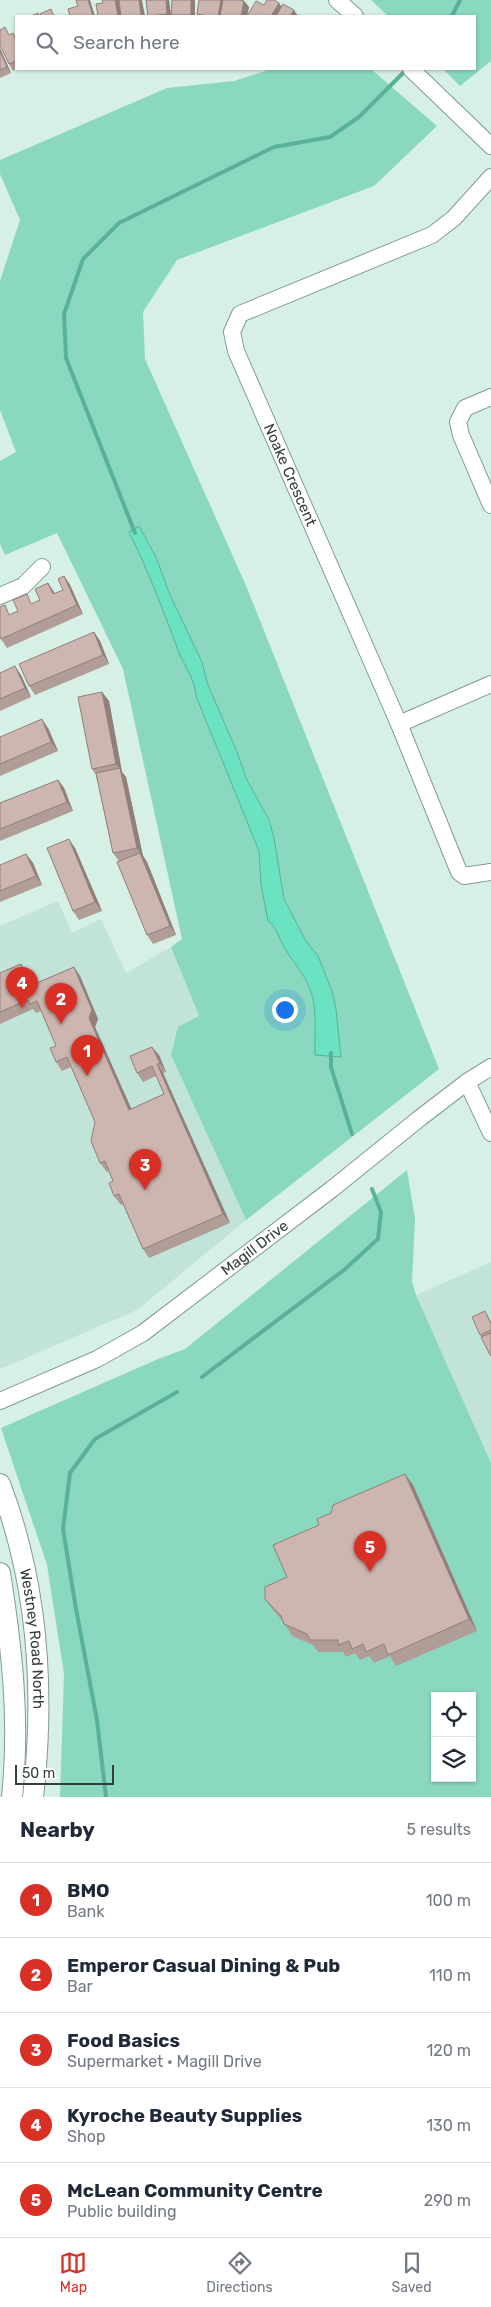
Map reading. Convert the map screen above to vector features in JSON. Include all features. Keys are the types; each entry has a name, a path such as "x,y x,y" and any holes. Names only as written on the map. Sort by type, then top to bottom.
{"main road":[{"name":"Westney Road North","path":"0,1484 12,1516 26,1568 40,1682 33,1797"},
{"name":"Westney Road North","path":"0,1572 11,1640 16,1702 16,1759 12,1797"}],"street":[{"path":"337,0 354,15"},
{"path":"417,74 491,146"},
{"name":"Noake Crescent","path":"491,177 454,218 432,235 240,314 232,332 236,351 399,724 459,872 464,876 491,872"},
{"path":"491,397 465,408 458,422 461,435 491,505"},
{"path":"0,596 23,586 42,567"},
{"path":"399,724 491,684"},
{"name":"Magill Drive","path":"0,1402 97,1359 143,1334 332,1189 467,1082 491,1067"},
{"path":"467,1082 491,1133"}],"shaded area":[{"path":"371,0 491,0 491,61 460,86 444,70 476,70 476,15 387,15"},
{"path":"269,70 372,70 437,126 374,186 177,260 143,312 145,359 247,588 439,1069 246,1220 171,1055 178,1027 199,1016 171,947 182,939 123,669 57,533 5,555 0,544 0,461 16,452 0,410 0,281 20,220 0,174 0,160 167,88 234,81"},
{"path":"139,526 156,557 170,595 202,662 208,685 237,752 246,778 269,820 274,838 284,899 306,941 318,956 332,991 336,1009 341,1057 315,1055 315,1013 310,989 275,929 268,921 261,885 259,851 196,696 191,678 180,656 149,575 129,532"},
{"path":"58,901 72,933 101,919 126,973 171,947 199,1016 171,1055 246,1220 137,1310 0,1369 0,926"},
{"path":"407,1170 415,1219 412,1282 416,1295 491,1463 491,1797 60,1797 64,1674 47,1565 1,1428 185,1349"},
{"path":"491,1262 491,1463 416,1295"}],"building":[{"path":"76,0 88,0 93,15 70,15 68,9 78,6"},
{"path":"102,0 115,0 118,15 98,15 96,4 103,3"},
{"path":"119,0 139,0 141,15 121,15"},
{"path":"146,0 166,0 167,14 148,15"},
{"path":"172,0 191,0 191,15 171,15"},
{"path":"199,0 221,0 218,15 197,14"},
{"path":"223,0 244,1 241,15 220,15"},
{"path":"267,0 274,0 279,3 272,15 248,15 256,1 264,5"},
{"path":"283,4 294,10 291,15 277,15"},
{"path":"51,9 54,15 40,15"},
{"path":"5,27 9,35 13,33 15,38 15,61 9,64 0,45 0,30"},
{"path":"0,51 7,67 0,70"},
{"path":"64,576 77,605 1,639 0,607 5,605 9,615 18,611 13,600 27,594 31,604 40,600 35,589 48,583 53,594 63,590 58,579"},
{"path":"94,632 103,655 29,686 19,664"},
{"path":"15,666 25,688 0,699 0,673"},
{"path":"102,692 116,764 92,769 78,697"},
{"path":"42,719 51,742 0,764 0,737"},
{"path":"120,768 137,848 113,853 96,773"},
{"path":"58,780 67,802 0,829 0,803"},
{"path":"69,839 95,902 73,911 47,848"},
{"path":"140,853 170,926 147,935 117,862"},
{"path":"26,854 36,876 0,891 0,865"},
{"path":"21,964 30,986 74,967 92,1010 89,1018 129,1110 164,1094 152,1066 137,1073 130,1056 152,1047 160,1063 157,1064 223,1214 143,1249 119,1194 114,1196 109,1183 113,1181 105,1161 100,1163 91,1141 95,1122 67,1057 56,1062 50,1048 56,1046 37,1001 30,1004 28,1000 0,1012 0,973"},
{"path":"485,1311 491,1324 491,1330 480,1335 472,1317"},
{"path":"491,1333 491,1355 490,1355 481,1337"},
{"path":"405,1474 469,1619 388,1655 384,1644 366,1652 363,1644 352,1649 349,1641 338,1645 338,1640 310,1640 307,1634 284,1624 281,1616 265,1599 265,1587 287,1577 273,1545 319,1525 317,1519 331,1513 333,1505"}],"waterway":[{"path":"452,15 460,0"},
{"path":"135,533 66,358 64,314 83,259 119,223 274,147 330,137 359,117 406,70"},
{"path":"331,1053 331,1067 352,1134"},
{"path":"202,1377 344,1270 378,1239 381,1212 372,1189"},
{"path":"106,1797 97,1720 63,1529 70,1473 95,1439 177,1392"}],"place":[{"name":"Kyroche Beauty Supplies","path":"22,1008"},
{"name":"Emperor Casual Dining & Pub","path":"61,1024"},
{"name":"BMO","path":"87,1076"},
{"name":"Food Basics","path":"145,1190"},
{"name":"McLean Community Centre","path":"370,1572"}]}
